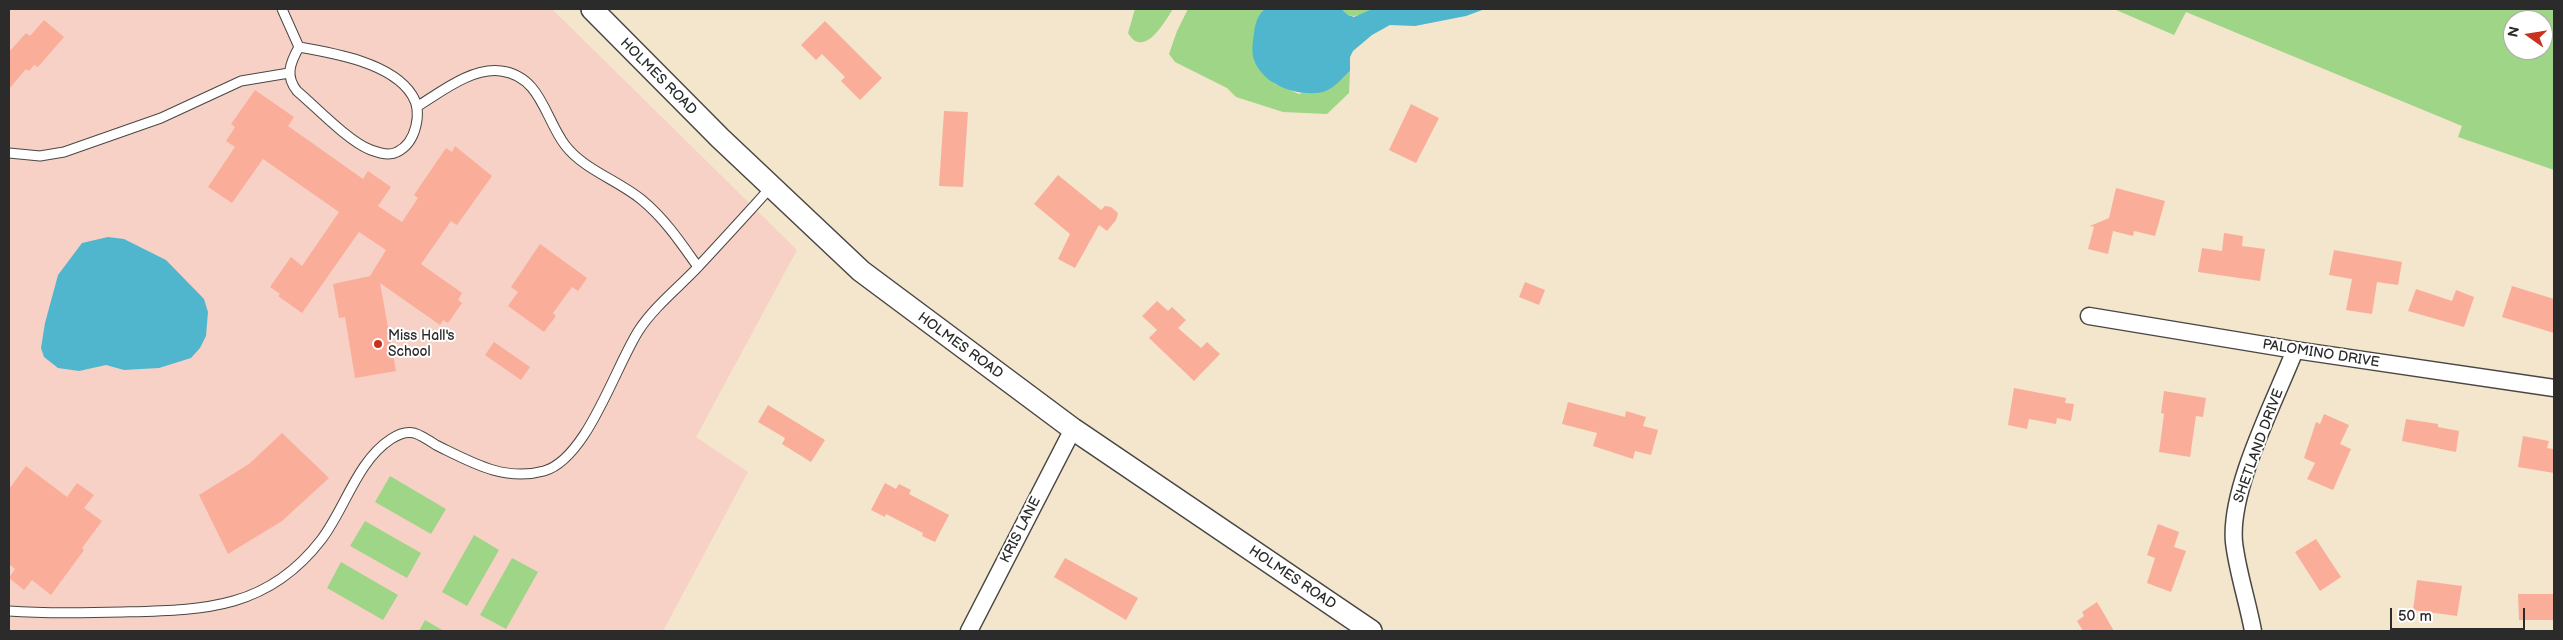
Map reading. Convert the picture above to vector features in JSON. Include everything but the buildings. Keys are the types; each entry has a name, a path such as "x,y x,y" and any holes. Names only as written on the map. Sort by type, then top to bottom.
{"street":[{"name":"HOLMES ROAD","path":"592,9 720,138 873,280 1073,429 1371,631"},
{"name":"PALOMINO DRIVE","path":"2089,316 2295,350 2554,388"},
{"name":"SHETLAND DRIVE","path":"2254,631 2234,542 2236,510 2247,472 2295,350"},
{"name":"KRIS LANE","path":"969,631 1073,429"}],"lane":[{"path":"282,9 299,47 289,74 290,80 297,91 358,144 380,153 396,153 404,148 415,128 418,106 412,94 402,84 382,71 344,56 299,47"},
{"path":"418,106 461,80 483,73 499,71 523,79 536,91 564,144 576,157 642,200 670,228 698,267"},
{"path":"9,153 40,156 64,152 161,118 241,81 289,74"},
{"path":"9,611 46,614 188,610 214,607 252,595 289,572 305,558 340,512 374,451 398,434 414,433 481,468 502,474 525,475 546,471 564,462 579,446 640,330 772,187"}],"shaded area":[{"name":"Miss Hall's School","path":"9,9 552,9 797,250 696,437 748,472 663,631 9,631"}],"green space":[{"path":"1135,9 1173,9 1154,36 1141,42 1134,40 1128,33"},
{"path":"1188,9 1265,9 1262,11 1254,59 1260,70 1275,84 1299,94 1341,80 1350,71 1349,93 1327,114 1283,112 1236,97 1227,88 1175,62 1169,54 1177,31"},
{"path":"1341,9 1372,9 1360,15 1352,16 1344,13"},
{"path":"2114,9 2554,9 2554,170 2458,137 2462,126 2186,12 2174,35"},
{"path":"390,476 446,509 431,534 375,502"},
{"path":"365,521 421,553 407,578 350,546"},
{"path":"474,535 499,550 467,606 442,592"},
{"path":"512,558 538,572 506,629 480,615"},
{"path":"341,562 398,595 383,620 327,588"},
{"path":"425,620 444,631 419,631"}],"water":[{"path":"1265,9 1341,9 1354,17 1372,9 1485,9 1466,16 1415,26 1390,25 1372,35 1353,51 1350,57 1350,71 1338,83 1327,91 1303,93 1283,88 1265,77 1254,60 1252,50 1254,30 1260,14"},
{"path":"108,237 124,239 166,260 204,299 208,312 206,336 200,348 191,358 159,368 124,370 106,365 79,371 58,368 44,357 41,348 45,323 58,275 82,243"}],"place":[{"name":"Miss Hall's School","path":"378,344"}]}
